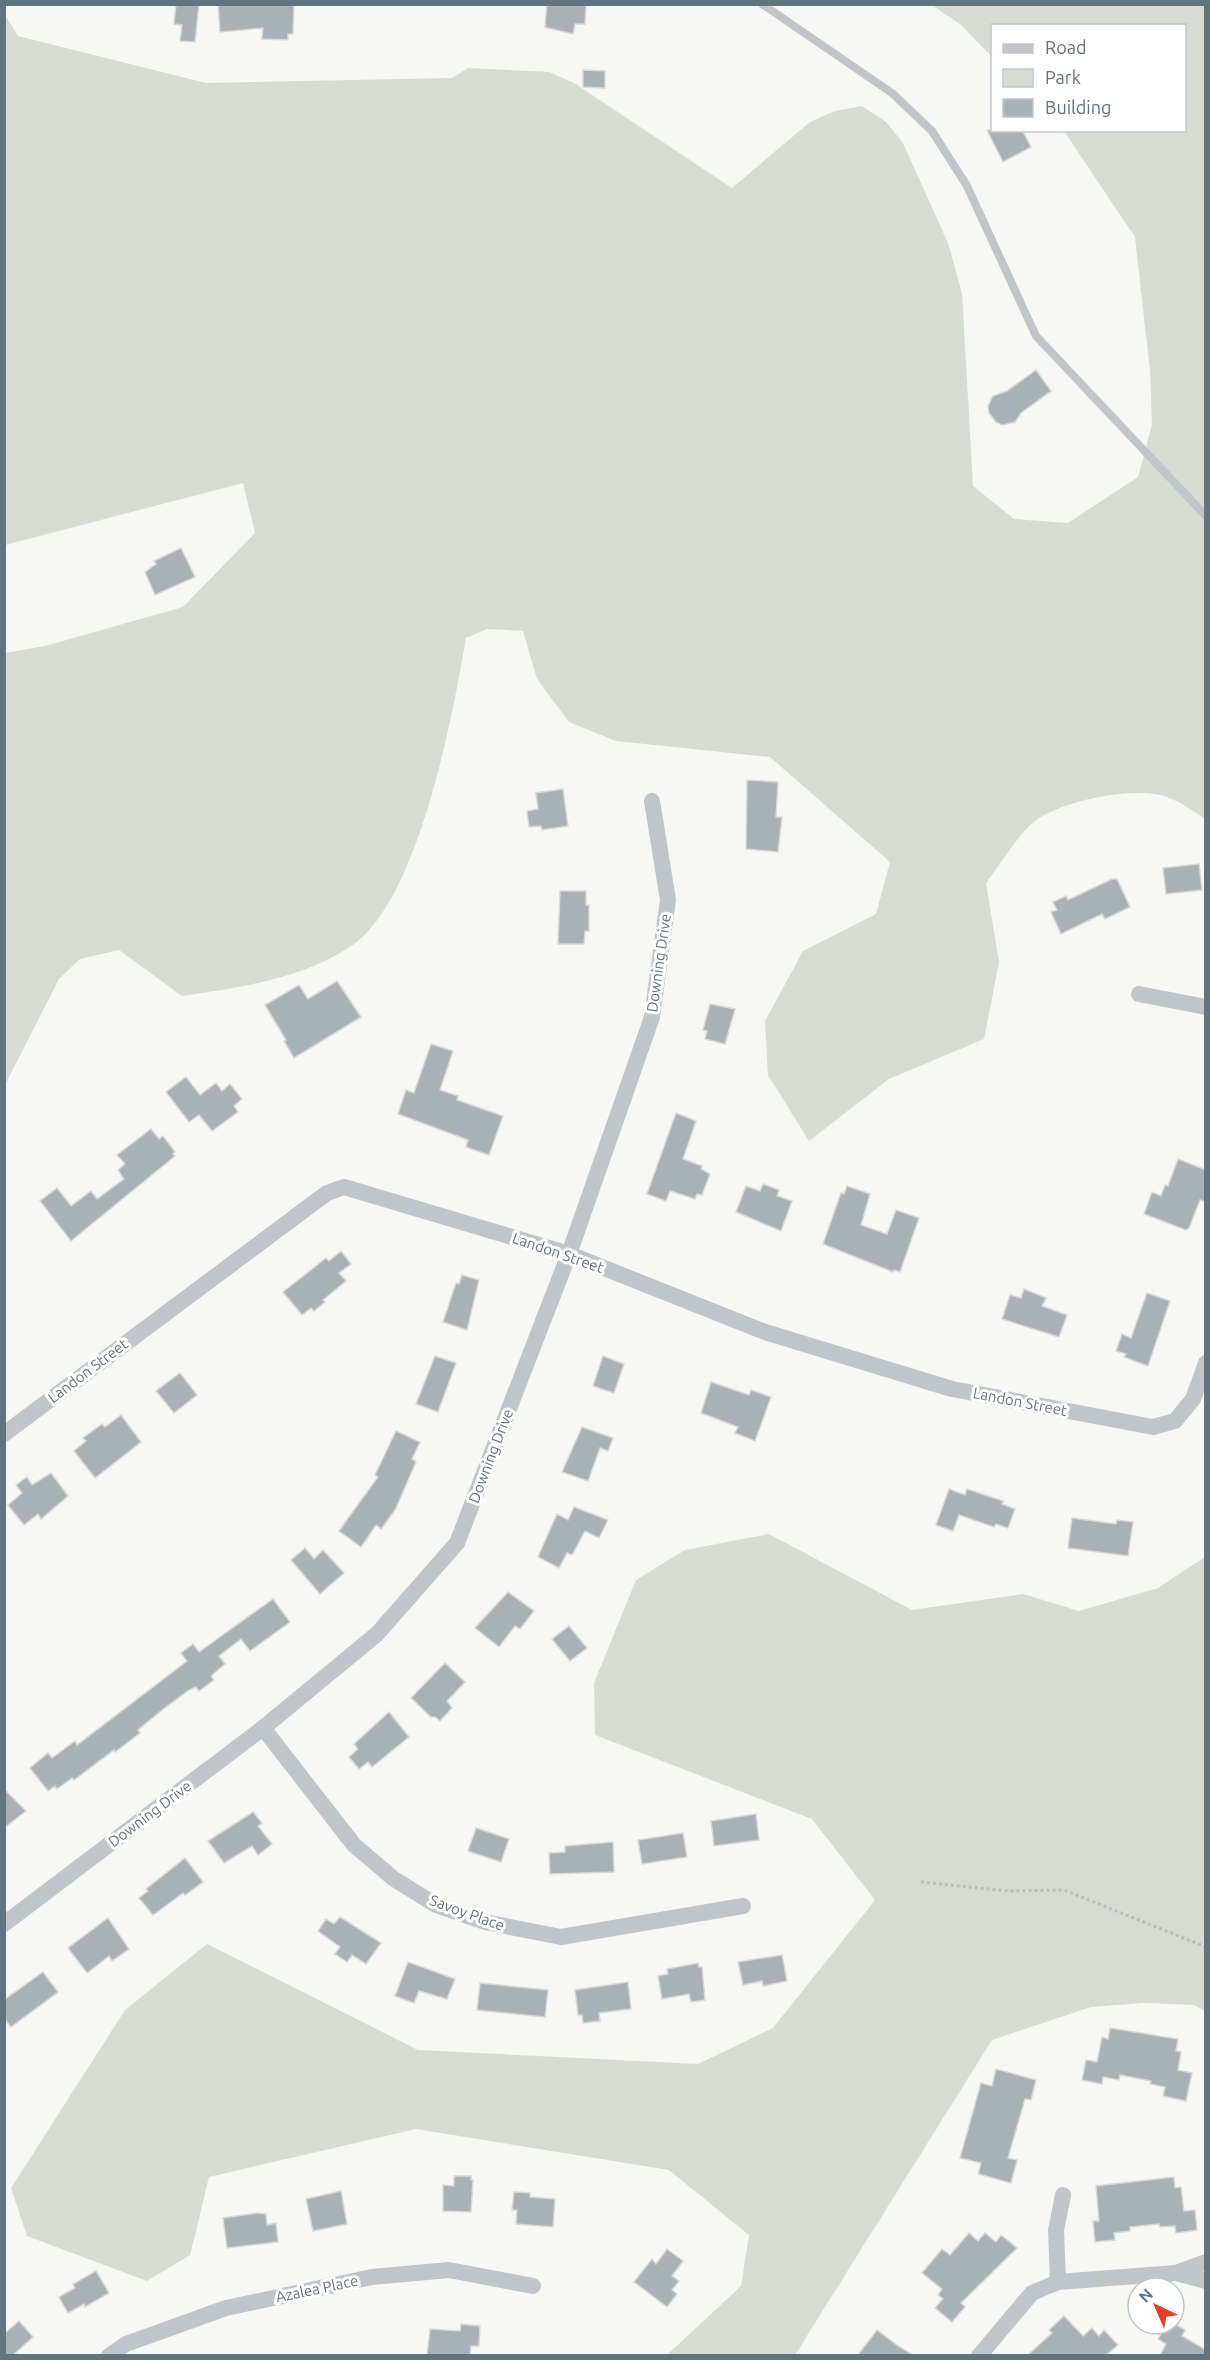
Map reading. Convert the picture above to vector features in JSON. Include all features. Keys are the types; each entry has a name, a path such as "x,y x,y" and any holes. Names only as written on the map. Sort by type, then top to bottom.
{"street":[{"name":"Downing Drive","path":"4,1924 263,1728 377,1634 457,1543 569,1254 652,1017 668,900 652,801"},
{"path":"1139,994 1206,1007"},
{"name":"Landon Street","path":"4,1434 327,1193 344,1187 569,1254 765,1332 952,1389 1153,1427 1175,1421 1193,1399 1206,1364"},
{"name":"Savoy Place","path":"263,1728 354,1845 394,1880 435,1905 485,1922 561,1937 743,1906"},
{"path":"1058,2283 1056,2230 1063,2195"},
{"path":"979,2355 1032,2294 1058,2283 1176,2273 1206,2262"},
{"name":"Azalea Place","path":"109,2355 126,2344 226,2308 372,2277 449,2270 533,2286"},
{"path":"1176,2273 1206,2281"}],"lane":[{"path":"762,4 892,93 932,131 967,186 1036,336 1206,516"}],"path":[{"path":"921,1882 1008,1891 1064,1890 1206,1947"}],"green space":[{"path":"932,5 1205,5 1205,819 1172,799 1146,793 1130,793 1078,802 1035,821 1016,841 986,883 999,962 984,1039 889,1079 809,1141 768,1075 765,1021 803,951 876,914 890,862 770,757 616,741 569,722 537,679 523,631 487,629 466,638 442,756 415,847 397,887 377,921 354,944 314,966 271,980 182,996 119,950 80,959 59,979 5,1085 5,653 45,646 183,607 255,533 243,483 5,545 5,15 18,36 206,83 452,78 468,68 549,72 574,83 732,188 810,122 835,111 862,106 886,122 903,143 948,243 962,293 973,486 1014,519 1068,523 1138,477 1152,425 1150,371 1135,237 1065,132 1186,132 1186,24 991,24 991,56 961,25"},
{"path":"769,1534 912,1610 1023,1594 1079,1611 1158,1588 1205,1557 1205,2011 1194,2005 1143,2003 1091,2007 992,2040 795,2355 667,2355 741,2286 749,2235 669,2170 416,2129 209,2177 190,2255 147,2281 27,2236 11,2188 125,2010 207,1944 418,2050 698,2064 773,2028 875,1900 812,1819 595,1735 594,1683 636,1580 685,1550"}],"building":[{"path":"176,4 199,4 195,42 180,41 182,25 174,24"},
{"path":"218,4 294,4 293,34 288,34 288,40 262,39 263,28 220,32"},
{"path":"547,4 586,4 585,24 575,24 573,34 545,27"},
{"path":"583,70 605,71 605,88 583,87"},
{"path":"987,130 1023,132 1031,147 1003,162"},
{"path":"1036,370 1051,391 1021,413 1015,422 1002,425 996,422 989,413 988,406 993,396 1007,391"},
{"path":"181,548 195,577 155,595 145,572 156,564 154,561"},
{"path":"747,780 778,782 776,817 782,817 778,852 746,849"},
{"path":"563,789 568,826 542,830 541,826 529,827 527,811 538,809 536,793"},
{"path":"1199,864 1202,890 1166,894 1163,868"},
{"path":"1112,879 1117,879 1130,907 1105,919 1102,914 1061,934 1051,912 1057,910 1053,902 1066,896 1068,900"},
{"path":"560,891 586,891 586,905 589,905 589,931 585,931 584,944 558,944"},
{"path":"337,981 361,1017 294,1058 265,1005 299,985 308,999"},
{"path":"710,1004 735,1009 725,1044 705,1039 707,1031 703,1030"},
{"path":"431,1044 453,1051 440,1090 458,1096 457,1100 503,1116 489,1155 466,1147 468,1140 398,1114 406,1090 414,1093"},
{"path":"186,1077 200,1095 216,1083 222,1091 230,1084 242,1099 234,1106 238,1112 212,1131 199,1115 189,1122 166,1092"},
{"path":"676,1113 696,1121 683,1159 702,1166 701,1169 710,1174 702,1195 697,1194 695,1199 670,1191 666,1201 647,1194"},
{"path":"151,1129 159,1139 163,1136 175,1152 173,1154 175,1156 71,1241 40,1201 57,1188 71,1206 91,1191 97,1199 124,1179 118,1170 125,1164 117,1155"},
{"path":"1178,1159 1206,1170 1206,1202 1200,1200 1189,1228 1186,1230 1144,1214 1152,1192 1161,1196 1165,1185 1168,1186"},
{"path":"763,1184 779,1190 777,1196 792,1201 781,1231 736,1212 746,1186 760,1191"},
{"path":"847,1186 870,1194 861,1225 887,1234 896,1210 919,1218 900,1272 894,1270 893,1272 823,1244 841,1193 844,1194"},
{"path":"341,1251 351,1264 339,1273 346,1281 323,1300 325,1302 314,1311 311,1308 302,1315 283,1292 326,1258 329,1261"},
{"path":"462,1275 479,1280 467,1330 443,1322 456,1283 459,1284"},
{"path":"1024,1289 1046,1298 1042,1306 1067,1315 1059,1337 1002,1319 1010,1295 1021,1298"},
{"path":"1147,1293 1170,1301 1148,1366 1124,1357 1126,1354 1116,1351 1122,1334 1131,1338"},
{"path":"435,1356 456,1363 438,1412 416,1404"},
{"path":"603,1356 624,1364 614,1393 593,1386"},
{"path":"180,1373 197,1395 174,1413 156,1391"},
{"path":"711,1382 749,1395 751,1390 771,1397 755,1441 735,1433 738,1427 701,1413"},
{"path":"121,1415 141,1442 95,1478 74,1451 86,1441 83,1438 102,1424 105,1427"},
{"path":"582,1427 613,1438 608,1451 600,1448 588,1481 562,1472"},
{"path":"396,1431 420,1442 412,1459 416,1462 395,1510 381,1529 376,1525 361,1547 339,1531 378,1477 375,1475"},
{"path":"51,1473 68,1496 41,1519 38,1514 24,1525 8,1505 22,1493 16,1485 27,1477 32,1485"},
{"path":"949,1489 965,1495 967,1489 1003,1501 1002,1504 1015,1509 1008,1528 996,1524 994,1527 959,1515 953,1531 936,1525"},
{"path":"574,1507 608,1520 599,1538 585,1531 572,1555 567,1553 559,1568 538,1557 557,1514 568,1520"},
{"path":"1072,1518 1116,1524 1117,1520 1133,1522 1128,1556 1068,1548"},
{"path":"305,1548 314,1559 323,1550 344,1573 320,1594 291,1560"},
{"path":"508,1592 534,1611 520,1629 515,1626 499,1647 475,1628"},
{"path":"273,1599 290,1622 250,1651 241,1639 219,1656 225,1664 211,1676 214,1680 199,1691 196,1687 189,1690 138,1730 140,1733 115,1752 114,1750 74,1780 72,1778 57,1789 55,1786 48,1791 30,1768 48,1753 52,1758 75,1741 77,1745 187,1661 181,1653 193,1644 199,1652"},
{"path":"569,1626 587,1648 570,1661 552,1639"},
{"path":"445,1663 465,1682 447,1701 452,1708 440,1721 431,1717 411,1698"},
{"path":"389,1712 409,1737 372,1767 368,1762 359,1769 349,1757 358,1749 354,1744"},
{"path":"4,1789 26,1811 4,1828"},
{"path":"253,1812 262,1823 258,1826 272,1844 258,1855 252,1846 224,1863 208,1841"},
{"path":"756,1814 759,1840 714,1846 711,1821"},
{"path":"476,1828 509,1839 501,1862 468,1851"},
{"path":"683,1833 687,1857 642,1864 638,1840"},
{"path":"613,1842 614,1872 550,1874 549,1853 565,1852 565,1846"},
{"path":"185,1858 203,1882 185,1895 183,1893 153,1915 139,1898 148,1891 146,1889"},
{"path":"340,1917 381,1943 366,1964 352,1955 347,1962 335,1954 340,1947 318,1931 326,1919 334,1924"},
{"path":"108,1918 129,1949 112,1961 109,1956 87,1973 68,1948"},
{"path":"782,1955 787,1981 763,1986 762,1981 743,1985 738,1962"},
{"path":"408,1962 455,1979 447,1999 419,1991 414,2003 395,1996"},
{"path":"698,1963 699,1967 702,1967 705,2000 691,2002 689,1994 662,1999 658,1976 668,1974 667,1969"},
{"path":"43,1972 58,1992 11,2027 4,2018 4,2000"},
{"path":"628,1982 631,2009 599,2013 600,2021 583,2023 582,2015 578,2015 575,1990"},
{"path":"480,1983 548,1990 545,2017 477,2010"},
{"path":"1110,2028 1178,2039 1176,2051 1181,2052 1178,2070 1192,2073 1186,2101 1163,2096 1165,2087 1150,2084 1151,2081 1120,2075 1119,2080 1103,2077 1102,2084 1082,2080 1086,2060 1097,2062 1102,2037 1108,2039"},
{"path":"996,2069 1036,2080 1031,2100 1025,2099 1008,2158 1017,2160 1011,2183 978,2174 981,2163 960,2158 981,2083 992,2086"},
{"path":"454,2176 471,2176 473,2180 471,2212 443,2211 443,2185 454,2186"},
{"path":"1174,2177 1175,2188 1181,2187 1184,2211 1195,2210 1197,2230 1176,2233 1175,2226 1160,2227 1159,2224 1130,2227 1130,2231 1114,2233 1115,2240 1095,2242 1093,2221 1099,2221 1096,2186"},
{"path":"341,2191 347,2224 313,2231 306,2199"},
{"path":"514,2192 530,2193 530,2197 555,2199 553,2227 516,2224 517,2210 512,2210"},
{"path":"257,2213 266,2214 267,2225 276,2223 278,2242 227,2248 223,2218"},
{"path":"969,2233 978,2241 985,2233 996,2242 1001,2235 1017,2248 961,2303 965,2307 952,2322 935,2308 943,2299 938,2295 942,2289 922,2273 942,2249 950,2255"},
{"path":"667,2249 683,2261 672,2276 679,2281 672,2290 677,2294 667,2307 634,2282 652,2259 656,2264"},
{"path":"96,2271 109,2293 85,2307 84,2304 68,2313 59,2297 75,2288 73,2284"},
{"path":"1064,2316 1083,2336 1092,2328 1099,2336 1104,2330 1118,2345 1106,2355 1028,2355 1052,2333 1049,2330"},
{"path":"19,2321 33,2337 13,2355 4,2355 4,2334"},
{"path":"461,2324 480,2326 479,2346 471,2346 470,2355 427,2355 430,2329 460,2331"},
{"path":"877,2330 898,2346 913,2355 858,2355"},
{"path":"1160,2336 1182,2336 1206,2350 1206,2355 1160,2355 1166,2344 1158,2339"}]}
